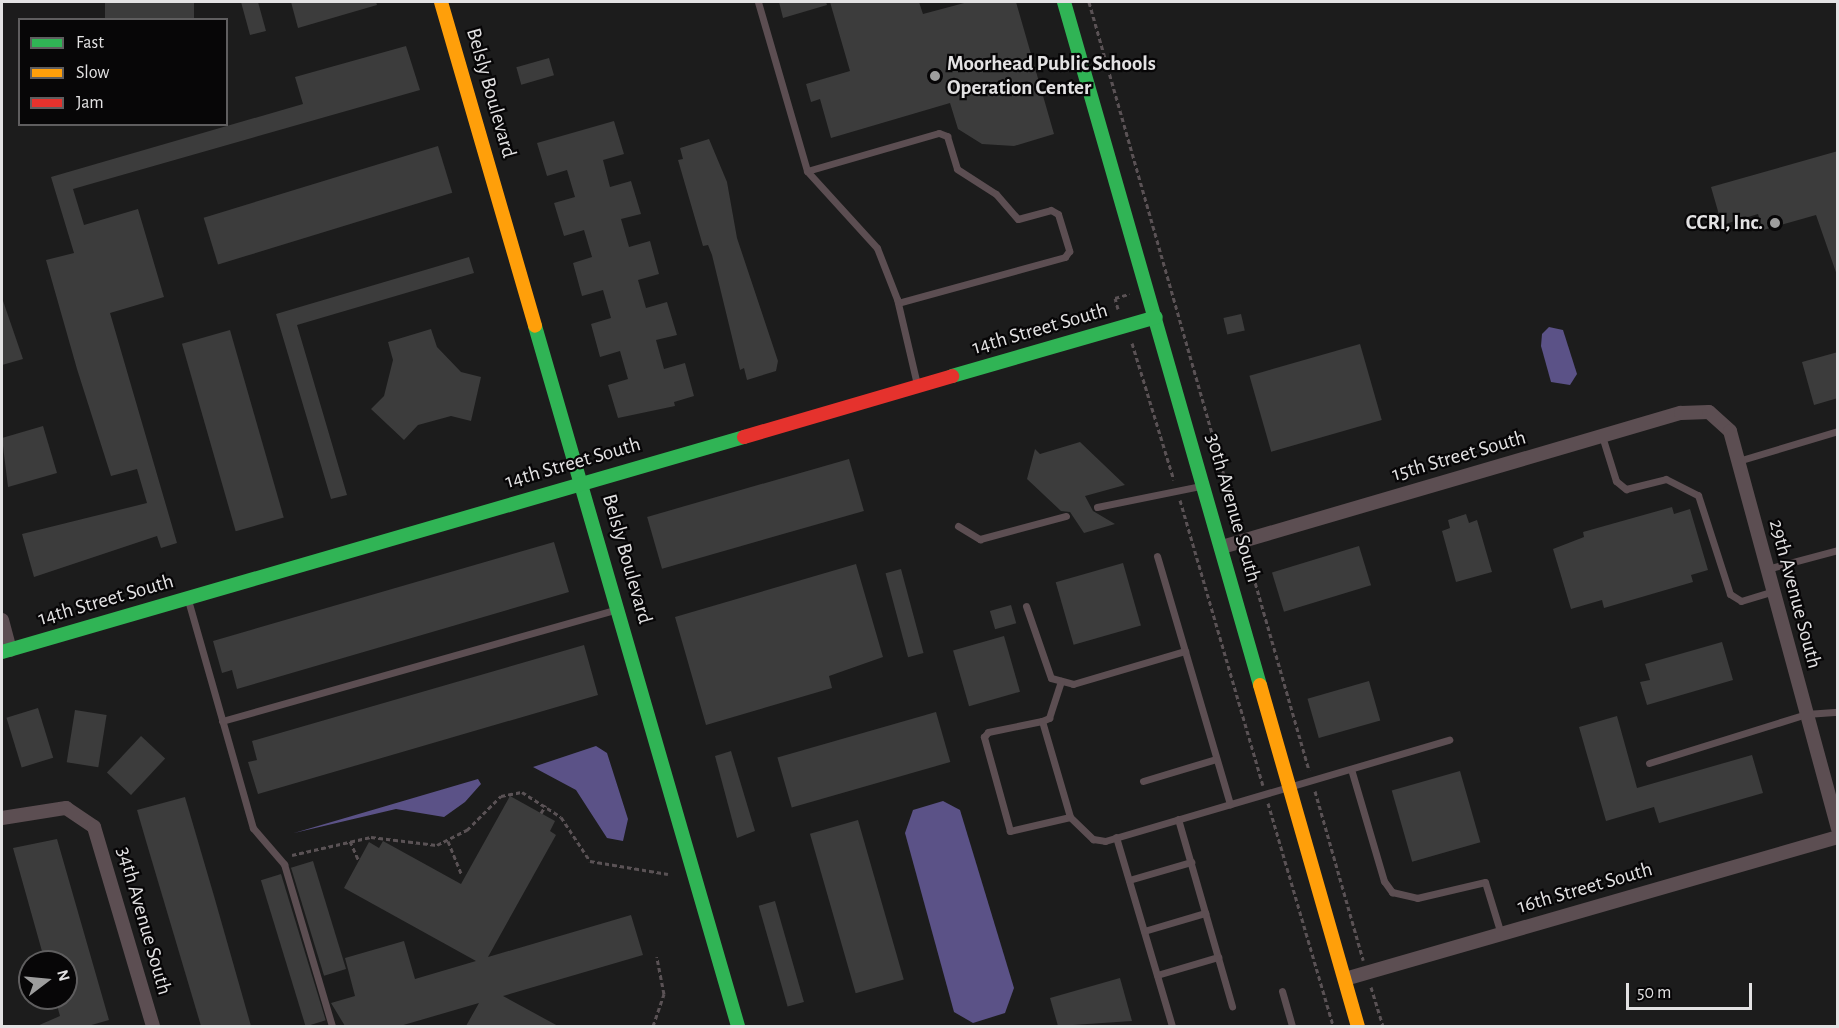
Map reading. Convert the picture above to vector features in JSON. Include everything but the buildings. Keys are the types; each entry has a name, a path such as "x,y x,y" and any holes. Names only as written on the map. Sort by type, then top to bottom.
{"street":[{"name":"Belsly Boulevard","path":"441,2 583,482 738,1026"},
{"name":"30th Avenue South","path":"1064,2 1359,1026"},
{"name":"14th Street South","path":"6,651 1156,317"},
{"name":"15th Street South","path":"1222,547 1681,413 1709,412"},
{"name":"29th Avenue South","path":"1709,412 1730,431 1838,829"},
{"path":"2,620 6,651"},
{"name":"34th Avenue South","path":"2,818 66,808 84,815 94,827 153,1026"},
{"name":"16th Street South","path":"1345,979 1838,837"}],"lane":[{"path":"758,2 807,171 877,248 898,303 917,386"},
{"path":"807,171 939,133 947,136 957,169 996,194 1018,219 1051,210 1058,214 1069,251 1065,257 898,303"},
{"path":"1738,461 1838,431"},
{"path":"1602,436 1616,481 1626,489 1666,479 1698,495 1730,594 1741,601 1773,591"},
{"path":"1097,507 1178,493 1204,485"},
{"path":"958,526 980,539 1066,516"},
{"path":"1767,569 1838,550"},
{"path":"1157,556 1230,804"},
{"path":"187,598 253,828 279,859 332,1026"},
{"path":"1026,606 1051,678 1061,681 1072,684 1185,651"},
{"path":"222,721 619,609"},
{"path":"1061,681 1049,718 1042,721 1031,719 984,737 1011,831 1070,817"},
{"path":"1649,764 1806,714 1838,712"},
{"path":"1042,721 1070,817 1093,839 1116,837 1449,740"},
{"path":"1143,781 1216,759"},
{"path":"1351,769 1384,881 1392,892 1417,898 1485,882 1501,934"},
{"path":"1178,819 1232,1006"},
{"path":"1116,837 1172,1026"},
{"path":"1129,880 1191,862"},
{"path":"1144,931 1205,913"},
{"path":"1157,975 1218,957"},
{"path":"1282,992 1292,1026"}],"path":[{"path":"1089,2 1172,282 1243,541 1383,1026"},
{"path":"1135,350 1332,1026"},
{"path":"279,859 371,837 418,844 448,841 510,792 546,805 590,861 668,874"},
{"path":"541,813 546,805"},
{"path":"448,841 462,874"},
{"path":"350,842 359,861"},
{"path":"653,1026 664,994 657,957"}],"shaded area":[{"path":"1549,327 1563,330 1577,374 1570,385 1551,382 1541,346 1542,334"},
{"path":"596,746 607,753 628,819 623,841 607,838 576,790 533,767"},
{"path":"478,779 481,784 465,802 444,817 396,809 294,833"},
{"path":"943,801 960,810 1014,988 1005,1013 973,1023 954,1012 905,833 913,810"}],"traffic: fast":[{"path":"1064,2 1260,685"},
{"path":"952,376 1156,317"},
{"path":"535,326 738,1026"},
{"path":"2,652 744,437"}],"traffic: slow":[{"path":"441,2 535,326"},
{"path":"1260,685 1358,1026"}],"traffic: jam":[{"path":"744,437 952,376"}],"place":[{"name":"Moorhead Public Schools Operation Center","path":"935,76"},
{"name":"CCRI, Inc.","path":"1775,223"}]}
